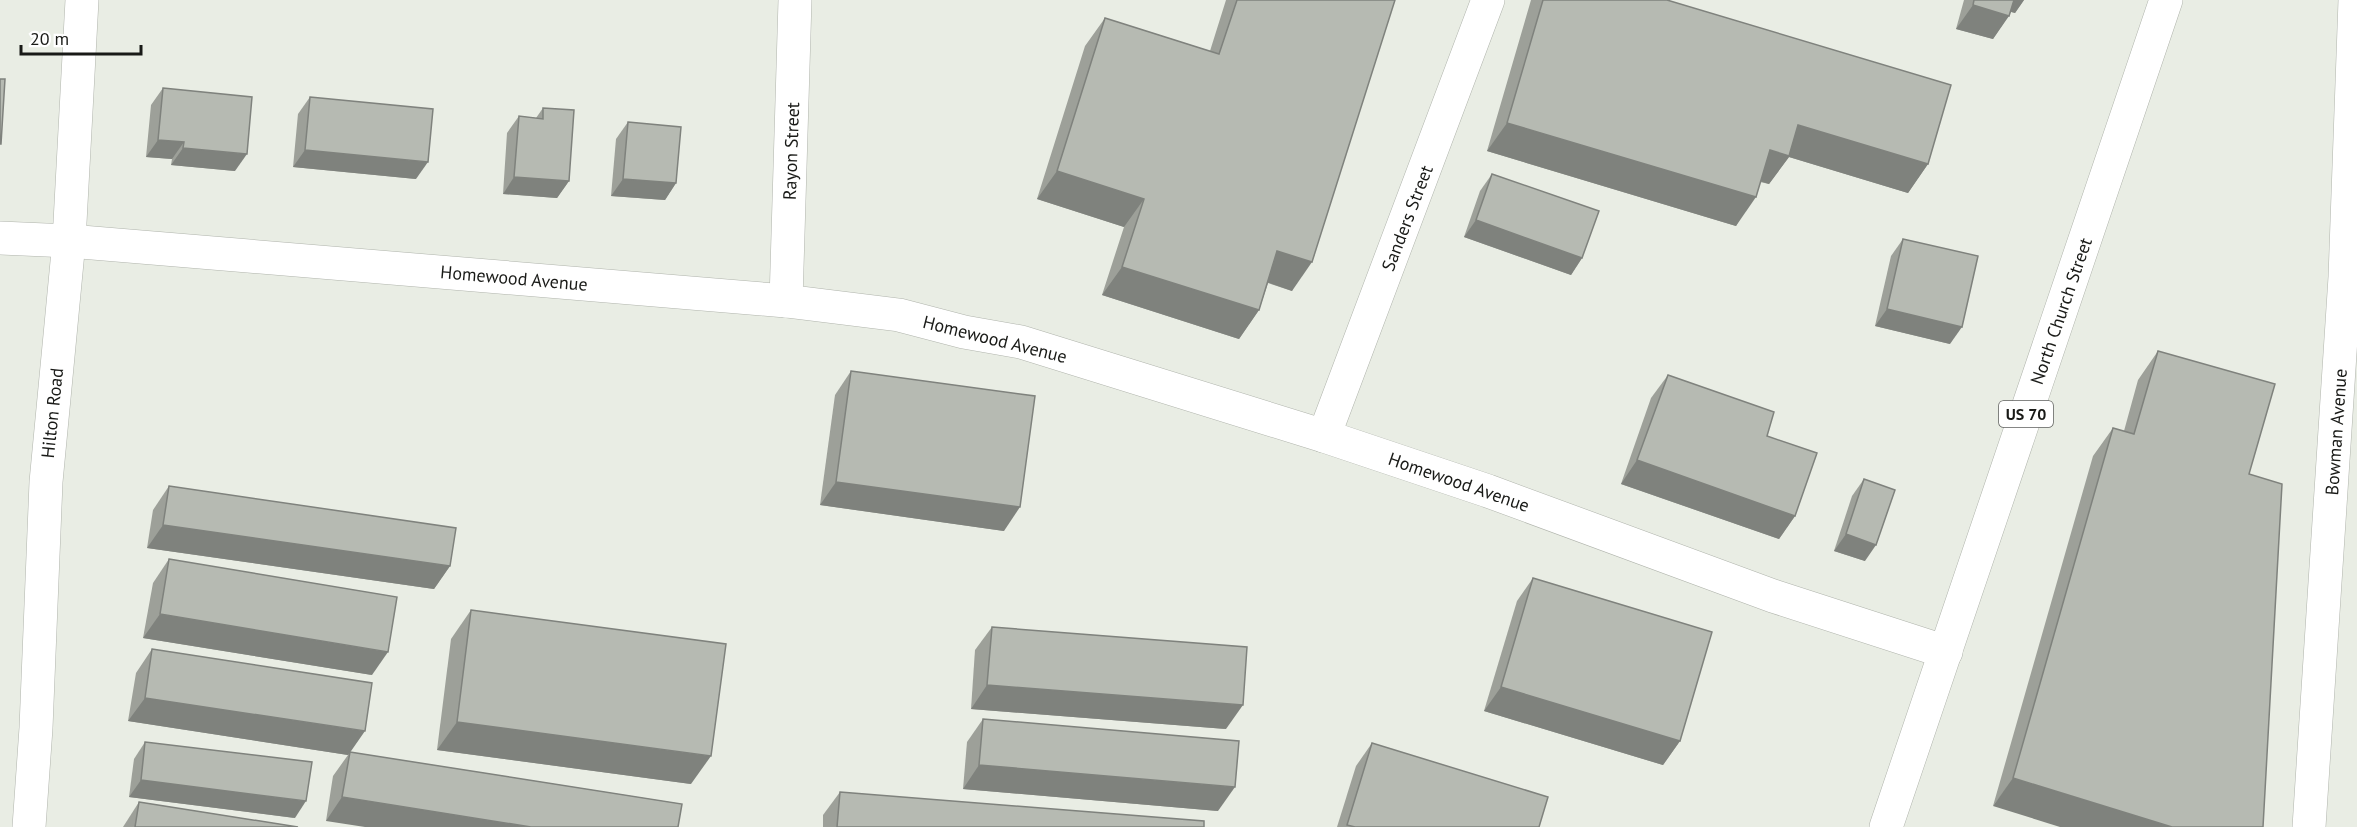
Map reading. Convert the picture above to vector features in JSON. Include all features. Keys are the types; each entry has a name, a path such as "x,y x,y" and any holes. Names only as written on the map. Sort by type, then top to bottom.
{"street":[{"name":"Hilton Road","path":"30,827 46,482 69,241 82,0"},
{"name":"Rayon Street","path":"786,302 795,0"},
{"name":"Sanders Street","path":"1324,436 1488,0"},
{"name":"North Church Street","path":"1886,827 2166,0"},
{"name":"Bowman Avenue","path":"2309,827 2351,277 2355,0"},
{"name":"Homewood Avenue","path":"0,238 69,241 786,302 899,315 964,332 1021,342 1324,436 1488,491 1773,596 1946,652"}],"building":[{"path":"1237,0 1395,0 1312,262 1277,251 1259,310 1122,267 1144,199 1057,171 1105,18 1219,54"},
{"path":"1543,0 1667,0 1951,85 1928,164 1798,125 1789,156 1770,150 1756,197 1507,123"},
{"path":"1974,0 2014,0 2009,16 1973,5"},
{"path":"0,79 5,79 1,144 0,144"},
{"path":"163,88 252,97 247,154 183,148 184,142 158,140"},
{"path":"310,97 433,109 428,162 305,150"},
{"path":"543,108 574,110 569,181 514,177 519,116 543,119"},
{"path":"628,122 681,127 676,183 623,179"},
{"path":"1492,174 1599,211 1582,258 1476,220"},
{"path":"1903,239 1978,256 1962,327 1887,309"},
{"path":"2158,351 2275,384 2249,474 2282,484 2263,827 2172,827 2013,778 2113,428 2134,434"},
{"path":"851,371 1035,396 1020,507 836,482"},
{"path":"1668,375 1774,412 1767,436 1817,453 1795,516 1637,460"},
{"path":"1864,479 1895,490 1876,545 1846,534"},
{"path":"169,486 456,528 450,566 163,525"},
{"path":"169,559 397,597 388,652 160,614"},
{"path":"1533,578 1712,632 1680,741 1501,687"},
{"path":"471,610 726,644 711,756 457,722"},
{"path":"992,627 1247,647 1243,705 987,685"},
{"path":"152,649 372,683 365,731 145,698"},
{"path":"983,719 1239,741 1235,787 979,765"},
{"path":"145,742 312,762 306,801 141,780"},
{"path":"1372,743 1548,797 1539,827 1355,827 1347,825"},
{"path":"350,752 682,804 678,827 531,827 342,797"},
{"path":"840,792 1204,821 1204,827 837,827"},
{"path":"139,802 298,827 135,827"}]}
